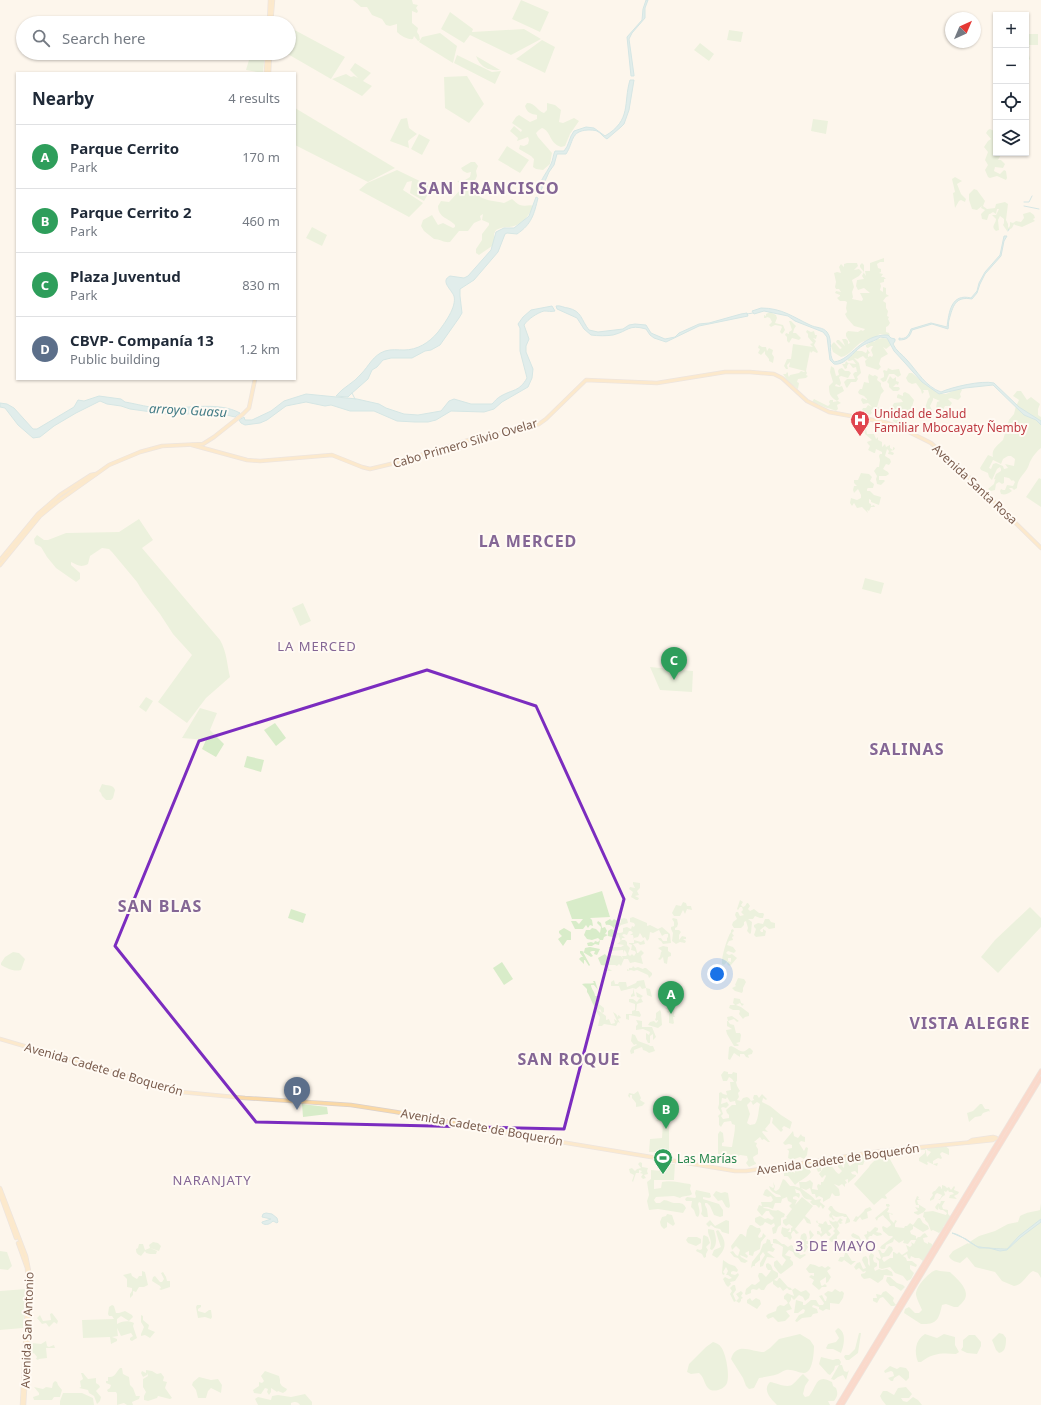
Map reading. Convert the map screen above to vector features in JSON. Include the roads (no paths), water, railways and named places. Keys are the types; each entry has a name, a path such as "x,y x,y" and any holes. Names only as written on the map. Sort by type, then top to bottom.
{"highway":[{"path":"838,1405 1041,1071"},
{"path":"842,1405 986,1170 1000,1139 1041,1078"}],"main road":[{"path":"271,16 272,0"},
{"path":"268,72 269,60"},
{"name":"Cabo Primero Silvio Ovelar","path":"192,445 227,455 260,461 332,455 370,469 472,439 514,431 539,424 586,380 657,383 725,372 750,372"},
{"name":"Avenida Santa Rosa","path":"750,372 770,373 782,378 807,401 829,412 884,422 899,427 931,443 973,480 1041,548"},
{"path":"0,565 40,516 109,465 140,452 162,446 192,445 208,442 249,408 255,380"},
{"path":"208,442 207,446 210,449"},
{"path":"0,560 38,514 60,495 91,475 96,474"},
{"name":"Avenida Cadete de Boquerón","path":"0,1039 181,1092 252,1099 351,1105 735,1171 746,1171 881,1151 1000,1139"},
{"name":"Avenida San Antonio","path":"0,1188 26,1256 30,1276 28,1340 23,1405"},
{"name":"Avenida San Antonio","path":"0,1194 24,1257 28,1274 23,1405"}],"water":[{"path":"646,0 648,0 645,8 645,18 632,33 629,39 634,75 631,76 627,37 642,20"},
{"path":"630,80 634,80 629,110 624,124 607,139 595,130 578,132 573,138 566,154 557,154 554,165 549,172 539,195 537,194 541,182 552,162 555,151 564,151 574,131 586,127 594,128 605,136 614,130 619,124 625,111"},
{"path":"536,197 538,198 534,214 526,226 517,234 505,234 498,252 474,280 460,289 462,313 440,345 412,358 391,358 383,360 372,370 368,379 348,397 336,396 364,371 377,355 390,350 414,349 427,343 438,332 454,305 454,296 446,283 447,278 450,276 464,278 468,276 491,250 496,232 504,228 514,228 529,216"},
{"path":"1004,236 1007,236 1004,241 1001,256 985,274 977,293 972,299 962,299 956,303 950,315 948,329 932,324 912,330 908,338 899,340 899,338 904,338 907,336 911,329 931,323 947,327 952,305 959,298 964,297 971,298 977,291 979,283 985,272 1000,255"},
{"path":"552,306 555,311 544,311 538,313 530,318 524,325 529,339 526,346 526,352 533,369 532,378 528,387 502,402 494,409 484,412 451,411 436,420 428,422 415,422 397,421 374,411 350,411 331,405 325,406 306,402 286,406 267,420 260,423 245,425 239,420 244,417 245,420 252,420 271,411 284,401 306,394 357,399 379,404 404,414 418,415 441,411 449,401 454,399 471,404 492,404 505,394 516,390 527,378 520,351 520,328 518,324 531,310"},
{"path":"556,306 573,309 576,311 581,316 589,330 598,332 623,329 629,325 635,324 646,325 651,333 665,339 675,337 679,333 699,324 709,323 747,313 748,316 699,326 666,342 654,338 646,329 636,327 613,335 591,335 584,329 577,318 557,309"},
{"path":"761,308 781,311 810,325 825,330 830,339 831,355 834,362 846,357 870,339 888,335 895,339 893,344 897,351 907,360 926,383 936,390 941,392 967,384 982,382 994,383 1019,407 1041,421 1041,425 1036,420 1024,415 993,385 965,388 939,394 922,382 894,351 887,338 880,337 859,348 846,361 834,364 830,360 827,337 823,332 795,321 788,316 764,311 754,314 752,311"},
{"path":"99,396 121,399 125,402 153,407 171,408 212,406 231,409 240,413 235,417 214,412 166,414 130,409 100,401 54,426 40,437 33,438 18,425 5,408 0,407 0,403 7,404 14,408 33,429 37,429 74,407 78,400 84,401"},
{"path":"263,1214 272,1214 277,1218 278,1222 273,1221 269,1224 263,1224 262,1222 271,1219 262,1217"},
{"path":"1041,1219 1041,1222 1007,1250 1000,1251 989,1248 1007,1249 1019,1236"}],"waterway":[{"path":"1024,202 1029,202 1032,196"},
{"path":"1024,206 1039,209"},
{"name":"arroyo Guasu","path":"747,314 753,313"},
{"name":"arroyo Guasu","path":"352,393 355,399"}],"place":[{"name":"Unidad de Salud Familiar Mbocayaty Ñemby","path":"860,437"},
{"name":"Plaza Juventud","path":"674,680"},
{"name":"Parque Cerrito","path":"671,1014"},
{"name":"CBVP- Companía 13","path":"297,1110"},
{"name":"Parque Cerrito 2","path":"666,1129"},
{"name":"Las Marías","path":"663,1175"}],"district":[{"name":"SAN FRANCISCO","path":"489,188"},
{"name":"LA MERCED","path":"528,541"},
{"name":"LA MERCED","path":"317,646"},
{"name":"SALINAS","path":"907,749"},
{"name":"SAN BLAS","path":"160,906"},
{"name":"VISTA ALEGRE","path":"970,1023"},
{"name":"SAN ROQUE","path":"569,1059"},
{"name":"NARANJATY","path":"212,1180"},
{"name":"3 DE MAYO","path":"836,1245"}]}
